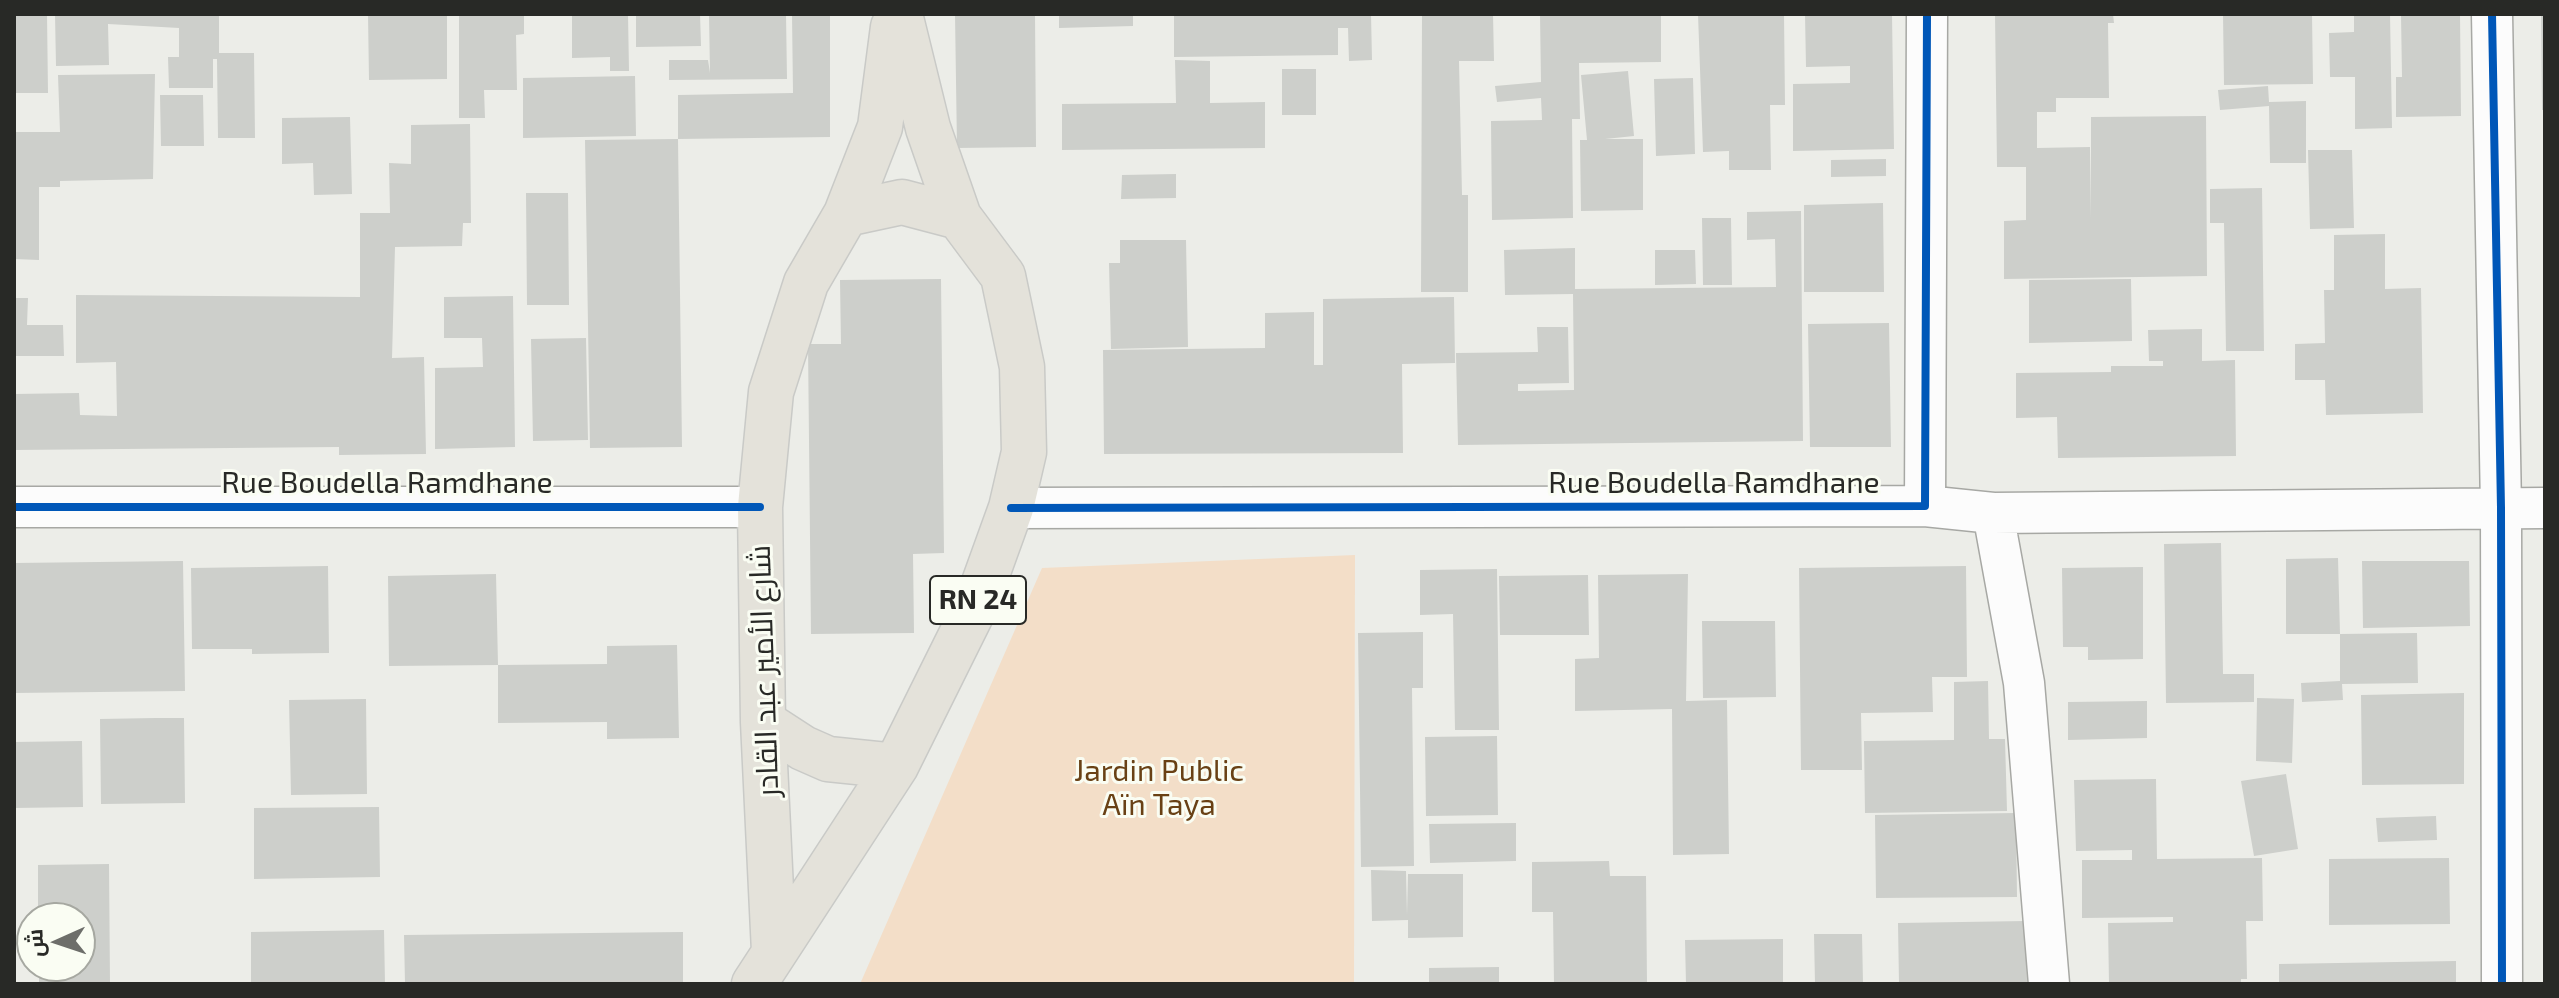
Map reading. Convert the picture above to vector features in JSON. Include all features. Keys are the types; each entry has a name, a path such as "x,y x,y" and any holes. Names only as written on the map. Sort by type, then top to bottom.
{"main road":[{"name":"شارع الأمير عبد القادر","path":"764,968 760,507 771,392 806,283 846,214 880,127 897,14"},
{"name":"RN 24","path":"764,968 896,766 976,605 1011,508 1024,452 1022,367 1003,276 959,217 928,128 897,14"},
{"path":"846,214 902,202 959,217"},
{"path":"763,722 803,748 828,759 896,766"}],"street":[{"name":"Rue Boudella Ramdhane","path":"1011,508 1925,506 1927,14"},
{"path":"2492,14 2501,508 2502,984"},
{"path":"1925,506 1993,513 2545,508"},
{"name":"Rue Boudella Ramdhane","path":"14,507 760,507"},
{"path":"1993,513 2024,683 2049,984"}],"green space":[{"name":"Jardin Public Aïn Taya","path":"1355,555 1354,984 860,984 1042,568"}],"building":[{"path":"14,14 47,14 48,93 14,93"},
{"path":"55,14 219,14 219,53 254,53 255,138 218,138 217,59 213,59 213,88 169,88 168,57 179,57 179,28 108,24 109,65 56,66"},
{"path":"368,14 447,14 447,79 369,80"},
{"path":"459,14 524,14 524,34 516,35 517,90 484,90 485,118 459,118"},
{"path":"572,14 628,14 629,71 610,71 610,57 572,58"},
{"path":"636,14 700,14 701,46 636,47"},
{"path":"709,14 786,14 787,79 669,80 669,60 708,60 710,73"},
{"path":"792,14 830,14 830,137 678,139 678,95 793,93"},
{"path":"955,14 1035,14 1036,147 957,148"},
{"path":"1059,14 1133,14 1133,26 1059,28"},
{"path":"1174,14 1371,14 1372,60 1349,61 1348,28 1338,28 1338,55 1174,57"},
{"path":"1422,14 1493,14 1494,61 1459,61 1462,195 1468,195 1468,292 1421,292"},
{"path":"1540,14 1661,14 1661,62 1579,63 1580,119 1572,119 1573,218 1492,220 1491,121 1542,120 1541,98 1497,102 1495,86 1541,82"},
{"path":"1698,14 1784,14 1785,105 1770,105 1771,170 1729,170 1729,151 1703,152"},
{"path":"1805,14 1892,14 1894,149 1793,151 1793,84 1850,83 1850,66 1806,67"},
{"path":"1995,14 2113,14 2114,23 2108,23 2109,98 2056,98 2056,112 2037,112 2037,148 2090,147 2091,219 2091,117 2206,116 2207,276 2004,279 2004,221 2026,220 2026,167 1997,167"},
{"path":"2223,14 2312,14 2313,84 2224,85"},
{"path":"2354,14 2390,14 2392,128 2355,129 2355,77 2330,77 2329,33 2354,32"},
{"path":"2401,14 2460,14 2461,116 2396,117 2396,77 2402,77"},
{"path":"2541,14 2545,14 2545,110 2542,110"},
{"path":"1175,60 1210,61 1210,103 1265,102 1265,148 1062,150 1062,104 1176,103"},
{"path":"1282,69 1316,69 1316,115 1282,115"},
{"path":"1628,71 1634,136 1605,139 1643,139 1643,210 1581,211 1580,140 1587,140 1581,75"},
{"path":"155,74 153,179 60,181 60,187 39,187 39,260 14,259 14,132 60,132 58,75"},
{"path":"635,76 636,136 523,138 523,78"},
{"path":"1693,78 1695,154 1656,156 1654,79"},
{"path":"2268,86 2269,102 2306,101 2306,163 2270,163 2269,106 2220,110 2218,90"},
{"path":"160,95 203,95 204,146 161,146"},
{"path":"350,117 352,194 314,195 313,163 282,164 282,118"},
{"path":"470,124 471,223 463,223 462,246 395,247 392,358 424,357 426,454 339,455 339,447 14,450 14,394 79,393 80,415 117,416 116,362 76,363 76,295 360,297 360,213 390,213 389,163 411,164 411,125"},
{"path":"678,139 682,447 590,448 585,140"},
{"path":"2308,150 2352,150 2354,228 2310,229"},
{"path":"1886,159 1886,176 1831,177 1831,160"},
{"path":"1176,174 1176,198 1121,199 1122,175"},
{"path":"2262,188 2264,351 2226,351 2224,223 2210,223 2210,189"},
{"path":"526,193 568,193 569,305 527,305"},
{"path":"1883,203 1884,292 1804,292 1804,205"},
{"path":"1801,211 1803,441 1458,445 1456,353 1538,352 1537,327 1568,327 1569,383 1518,384 1518,391 1574,390 1573,294 1505,295 1504,250 1575,248 1575,289 1776,287 1775,239 1747,240 1747,212"},
{"path":"1702,218 1731,218 1732,285 1703,285"},
{"path":"2385,234 2385,289 2421,288 2423,413 2326,415 2325,380 2295,380 2295,344 2325,343 2324,290 2334,290 2334,235"},
{"path":"1120,240 1186,240 1188,347 1111,349 1109,263 1120,263"},
{"path":"1655,250 1695,250 1696,284 1655,285"},
{"path":"941,279 944,553 913,554 914,633 811,634 808,344 841,344 840,280"},
{"path":"2131,279 2132,341 2029,343 2029,280"},
{"path":"513,296 515,447 435,449 435,368 483,367 482,338 444,338 444,297"},
{"path":"1454,297 1455,363 1402,364 1403,453 1104,454 1103,350 1265,348 1265,313 1314,312 1314,365 1323,365 1323,299"},
{"path":"14,298 28,298 27,325 63,325 64,356 14,356"},
{"path":"1889,323 1891,447 1810,447 1808,324"},
{"path":"2202,329 2202,361 2235,360 2236,456 2058,458 2057,417 2016,418 2016,373 2111,372 2111,366 2163,366 2163,361 2149,361 2148,330"},
{"path":"586,338 588,440 533,441 531,339"},
{"path":"2221,543 2223,674 2254,674 2254,702 2166,703 2164,544"},
{"path":"2338,558 2340,634 2286,634 2286,559"},
{"path":"183,561 185,691 14,693 14,563"},
{"path":"2362,561 2469,561 2470,626 2363,628"},
{"path":"328,566 329,653 252,654 252,649 192,649 191,568"},
{"path":"1966,566 1967,677 1932,677 1933,712 1861,713 1862,770 1801,770 1799,568"},
{"path":"2143,567 2143,659 2088,660 2088,647 2063,647 2062,568"},
{"path":"1497,569 1499,730 1455,730 1453,614 1420,615 1420,570"},
{"path":"496,574 498,665 389,666 388,576"},
{"path":"1688,574 1686,701 1727,700 1729,854 1673,855 1672,709 1575,711 1575,659 1599,658 1598,575"},
{"path":"1588,575 1589,635 1500,635 1499,576"},
{"path":"1702,621 1775,621 1776,697 1703,698"},
{"path":"1423,632 1423,688 1412,688 1414,866 1361,867 1358,633"},
{"path":"2417,633 2418,683 2342,684 2343,700 2302,702 2301,683 2340,681 2340,634"},
{"path":"677,645 679,738 607,739 607,722 498,723 498,665 607,664 607,646"},
{"path":"1988,681 1989,739 2005,739 2007,811 1865,813 1864,741 1954,740 1954,682"},
{"path":"2464,693 2464,784 2362,785 2361,695"},
{"path":"2257,698 2294,699 2292,763 2256,761"},
{"path":"366,699 367,794 291,795 289,700"},
{"path":"2147,701 2147,738 2068,740 2068,702"},
{"path":"184,718 185,803 101,804 100,719"},
{"path":"1497,736 1498,815 1426,816 1425,737"},
{"path":"82,741 83,807 14,808 14,742"},
{"path":"2286,774 2298,849 2254,856 2241,781"},
{"path":"2156,779 2157,859 2262,858 2263,921 2246,921 2247,979 2241,979 2241,984 2109,984 2108,923 2173,922 2173,917 2082,918 2082,860 2132,860 2132,850 2076,851 2074,780"},
{"path":"379,807 380,877 254,879 254,808"},
{"path":"2016,813 2017,897 1876,898 1875,815"},
{"path":"2436,816 2437,840 2378,842 2376,818"},
{"path":"1516,823 1516,861 1430,863 1429,824"},
{"path":"2449,858 2450,924 2329,925 2329,859"},
{"path":"1609,861 1610,876 1646,876 1647,984 1554,984 1553,912 1532,912 1532,862"},
{"path":"109,864 110,984 39,984 96,982 96,902 38,902 38,865"},
{"path":"1371,870 1406,871 1407,915 1408,874 1463,874 1463,937 1408,938 1408,920 1372,921"},
{"path":"2026,921 2027,984 1899,984 1898,923"},
{"path":"384,930 385,984 251,984 251,932"},
{"path":"683,932 683,984 405,984 404,935"},
{"path":"1814,934 1862,934 1863,984 1815,984"},
{"path":"1783,939 1783,984 1686,984 1685,940"},
{"path":"2456,961 2456,984 2279,984 2279,964"},
{"path":"1499,967 1499,984 1429,984 1429,968"}],"cycle path":[{"path":"1011,508 1925,506 1927,14"},
{"path":"2492,14 2501,508 2502,984"},
{"path":"14,507 760,507"}]}
